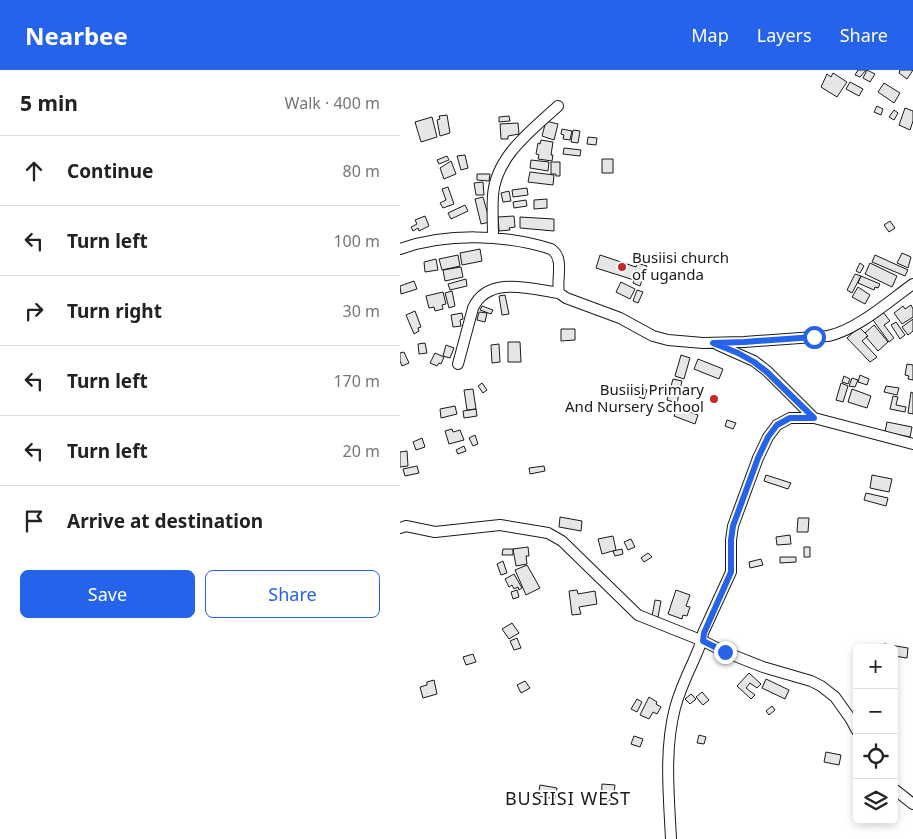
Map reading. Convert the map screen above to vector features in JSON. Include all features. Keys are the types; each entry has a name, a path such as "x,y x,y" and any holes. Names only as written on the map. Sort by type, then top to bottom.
{"street":[{"path":"493,238 493,194 503,164 523,138 558,106"},
{"path":"400,249 426,241 443,239 493,238 544,246 554,251 559,260 557,285 559,293"},
{"path":"458,364 476,300 490,290 508,286 559,293 566,298 620,318 653,336 668,340 713,343 821,337 839,334 913,284"},
{"path":"713,343 754,362 767,372 814,418"},
{"path":"671,839 669,752 675,708 703,641 704,633 731,572 733,526 758,458 768,437 777,425 790,418 814,418 913,444"},
{"path":"402,525 435,532 500,525 553,535 568,546 638,615 703,641 725,652 822,686 835,697 853,724"},
{"path":"898,792 913,804"}],"building":[{"path":"858,70 866,70 860,77 855,75"},
{"path":"867,70 875,74 870,82 863,78"},
{"path":"900,70 913,70 907,79 899,73"},
{"path":"833,73 847,82 837,97 821,87 827,74 831,77"},
{"path":"850,82 863,89 859,96 846,89"},
{"path":"884,83 900,93 894,103 878,92"},
{"path":"877,106 883,109 881,115 874,112"},
{"path":"905,108 913,111 913,121 910,130 899,125"},
{"path":"894,110 898,113 894,120 889,117"},
{"path":"447,115 450,133 440,136 437,120 440,119 439,116"},
{"path":"509,116 510,121 499,122 499,117"},
{"path":"432,117 437,137 421,142 415,122"},
{"path":"546,121 558,124 554,140 542,136"},
{"path":"518,123 519,134 508,136 508,139 501,139 500,124"},
{"path":"562,129 572,131 570,140 563,139"},
{"path":"573,130 580,131 578,143 571,142"},
{"path":"588,137 597,138 596,145 587,144"},
{"path":"541,140 553,142 552,161 538,159 539,155 536,154 538,143 540,144"},
{"path":"564,148 581,150 580,156 563,154"},
{"path":"465,155 468,168 461,170 457,156"},
{"path":"447,156 449,160 439,164 437,160"},
{"path":"602,159 613,159 613,173 602,173"},
{"path":"531,160 549,162 548,171 530,168"},
{"path":"451,161 456,174 444,179 440,168"},
{"path":"551,162 560,162 560,176 551,174"},
{"path":"530,172 554,175 553,185 528,182"},
{"path":"477,174 490,174 489,181 477,180"},
{"path":"483,182 484,195 476,195 474,183"},
{"path":"448,187 454,204 443,208 440,203 446,200 442,189"},
{"path":"527,188 528,195 513,197 512,190"},
{"path":"509,191 511,201 503,202 501,193"},
{"path":"483,197 490,222 481,224 475,199"},
{"path":"547,199 547,208 534,209 534,200"},
{"path":"526,200 527,206 514,208 513,202"},
{"path":"465,205 468,211 451,219 448,213"},
{"path":"425,216 429,226 419,231 418,228 413,231 411,227 417,224 415,220"},
{"path":"514,216 515,227 509,228 510,230 499,231 498,217"},
{"path":"520,217 554,219 554,231 520,228"},
{"path":"890,221 895,228 889,232 884,225"},
{"path":"480,249 482,261 462,265 460,253"},
{"path":"902,253 911,257 908,268 897,263"},
{"path":"458,255 460,266 442,270 439,259"},
{"path":"600,255 636,267 637,263 647,266 640,286 633,283 634,280 596,268"},
{"path":"875,255 908,270 905,276 872,262"},
{"path":"436,259 438,270 425,272 424,262"},
{"path":"860,263 864,266 860,273 856,271"},
{"path":"870,263 897,276 892,287 865,274"},
{"path":"461,267 463,277 445,281 443,270"},
{"path":"855,274 861,276 852,293 847,290"},
{"path":"861,276 880,284 878,288 875,287 874,290 858,283"},
{"path":"466,279 467,286 450,290 448,284"},
{"path":"414,281 417,289 401,294 400,286"},
{"path":"621,282 635,289 630,299 616,292"},
{"path":"858,287 870,295 865,304 852,297"},
{"path":"637,290 643,292 638,303 633,301"},
{"path":"452,291 455,306 449,308 445,293"},
{"path":"443,292 446,304 442,305 443,309 435,311 434,307 429,308 426,296"},
{"path":"505,295 509,314 502,315 499,296"},
{"path":"911,305 913,317 902,324 894,313 903,306 905,309"},
{"path":"482,306 493,310 491,314 480,310"},
{"path":"415,311 421,327 414,334 406,315"},
{"path":"479,312 487,313 485,322 477,320"},
{"path":"883,312 890,321 884,325 894,338 889,342 873,320"},
{"path":"462,313 461,326 453,327 451,315"},
{"path":"913,319 913,331 908,335 902,327"},
{"path":"896,322 905,335 900,339 891,325"},
{"path":"874,325 888,342 878,351 866,337 868,336 865,333"},
{"path":"859,327 868,336 862,341 877,357 870,362 847,338"},
{"path":"561,329 575,329 575,340 561,341"},
{"path":"508,342 520,342 521,362 508,362"},
{"path":"425,343 427,353 419,354 418,344"},
{"path":"499,344 500,362 492,363 491,345"},
{"path":"446,345 454,348 450,358 443,356"},
{"path":"404,352 409,363 402,366 400,353"},
{"path":"435,353 444,357 441,364 439,363 437,366 430,363"},
{"path":"681,355 690,358 684,379 675,376"},
{"path":"698,359 723,369 719,379 694,369"},
{"path":"907,364 913,365 913,380 908,379 909,376 905,375"},
{"path":"860,375 869,379 867,385 858,382"},
{"path":"844,376 850,379 848,384 842,382"},
{"path":"852,378 858,380 855,387 849,386"},
{"path":"673,379 682,381 677,403 667,400"},
{"path":"482,383 487,390 483,393 478,386"},
{"path":"841,383 848,386 843,402 836,400"},
{"path":"886,386 899,388 897,395 884,392"},
{"path":"642,388 647,390 644,399 639,397"},
{"path":"473,389 476,409 467,410 464,390"},
{"path":"852,389 871,396 867,408 848,402"},
{"path":"911,392 913,393 913,414 908,413"},
{"path":"893,396 898,397 896,405 906,407 905,412 890,409"},
{"path":"455,406 457,414 441,418 440,409"},
{"path":"677,407 698,415 695,424 674,416"},
{"path":"476,409 477,416 464,418 463,411"},
{"path":"727,420 736,423 733,429 725,426"},
{"path":"887,422 912,427 910,437 885,432"},
{"path":"452,429 453,432 460,430 464,440 449,444 445,431"},
{"path":"475,435 478,444 473,446 469,438"},
{"path":"422,438 425,447 416,450 413,442"},
{"path":"464,446 466,451 458,454 456,450"},
{"path":"407,451 408,466 400,467 400,452"},
{"path":"417,466 419,473 405,476 403,469"},
{"path":"544,466 545,471 530,474 529,468"},
{"path":"766,475 791,483 788,489 764,481"},
{"path":"872,475 892,479 889,492 870,488"},
{"path":"866,493 888,498 886,506 864,500"},
{"path":"560,517 582,521 581,531 559,527"},
{"path":"798,518 809,518 808,532 797,532"},
{"path":"790,535 791,544 777,545 776,537"},
{"path":"613,536 616,550 602,554 598,539"},
{"path":"631,539 635,547 628,550 624,542"},
{"path":"528,547 529,556 526,556 527,564 516,566 513,549"},
{"path":"804,547 810,547 810,557 804,557"},
{"path":"503,549 513,549 513,555 502,555"},
{"path":"622,549 623,554 615,556 613,551"},
{"path":"648,553 652,557 644,562 641,558"},
{"path":"780,557 796,557 796,562 780,563"},
{"path":"761,559 763,565 750,568 749,562"},
{"path":"503,561 507,573 501,575 497,564"},
{"path":"527,565 540,588 526,595 515,570"},
{"path":"514,574 522,588 519,590 518,587 514,589 512,585 509,587 505,579"},
{"path":"517,590 519,597 513,599 511,592"},
{"path":"577,590 578,594 595,591 597,604 579,607 581,614 572,615 569,591"},
{"path":"676,590 690,595 686,606 690,607 687,616 683,615 682,619 668,614"},
{"path":"655,600 661,601 658,617 652,616"},
{"path":"512,623 519,633 509,639 502,629"},
{"path":"517,638 521,648 514,650 510,641"},
{"path":"898,646 908,648 907,658 898,657"},
{"path":"473,654 476,662 466,665 463,657"},
{"path":"749,673 761,684 757,688 750,683 746,688 755,695 751,699 737,686"},
{"path":"766,679 789,690 785,699 762,688"},
{"path":"434,680 437,694 423,698 420,687"},
{"path":"525,681 530,688 521,693 517,685"},
{"path":"702,692 709,700 703,705 696,697"},
{"path":"691,694 696,699 690,704 685,699"},
{"path":"649,697 661,707 657,714 653,712 649,719 640,715"},
{"path":"637,699 642,702 637,712 631,709"},
{"path":"772,706 775,710 769,715 766,711"},
{"path":"699,735 706,737 704,744 697,743"},
{"path":"634,736 643,739 640,747 631,744"},
{"path":"826,752 841,755 839,765 824,762"},
{"path":"602,784 615,785 614,793 610,793 610,801 607,801 607,803 601,803"},
{"path":"540,785 557,788 555,799 538,796"}],"place":[{"name":"Busiisi church of uganda","path":"622,267"},
{"name":"Busiisi Primary And Nursery School","path":"714,399"}],"district":[{"name":"BUSIISI WEST","path":"568,799"}],"route":[{"path":"725,652 703,641 704,633 731,572 733,526 758,458 768,437 777,425 790,418 814,418 767,372 754,362 713,343 814,337"}]}
